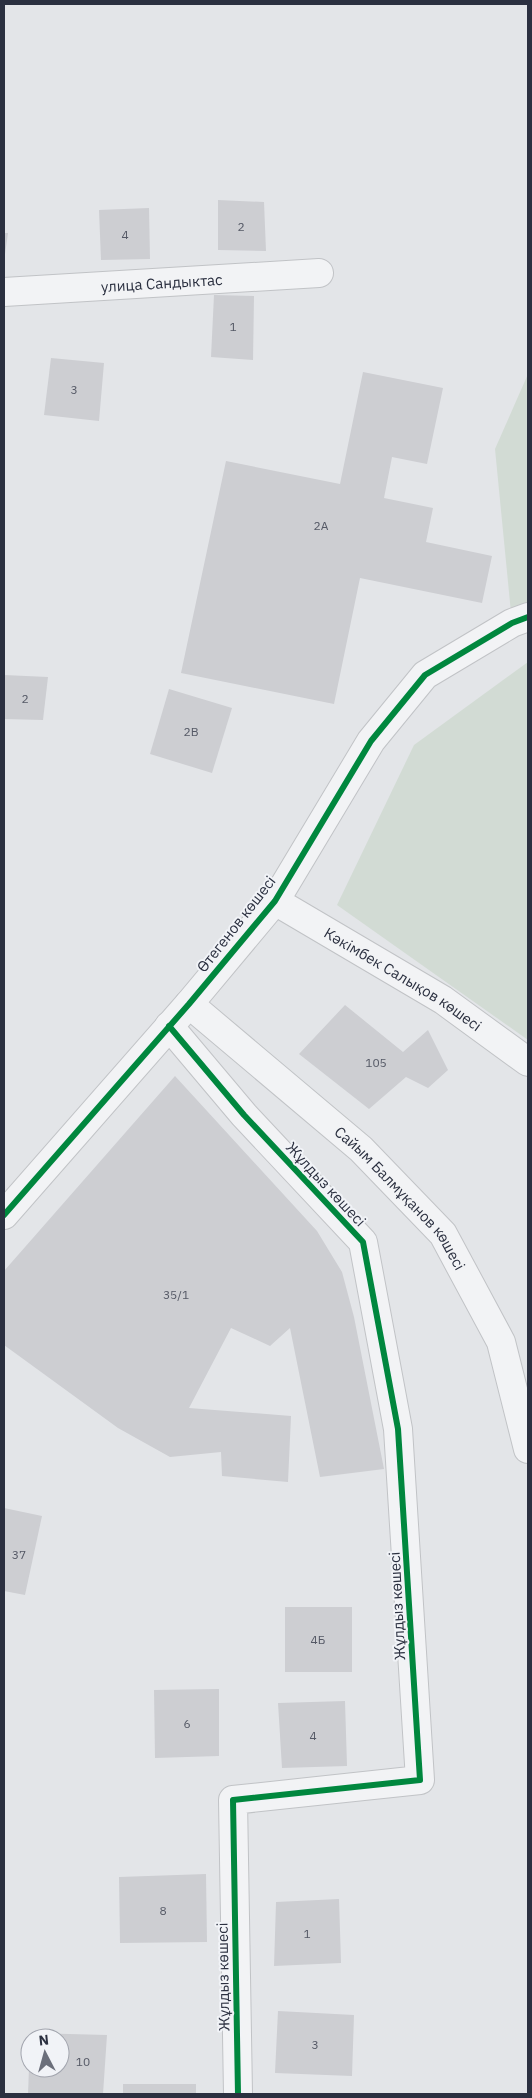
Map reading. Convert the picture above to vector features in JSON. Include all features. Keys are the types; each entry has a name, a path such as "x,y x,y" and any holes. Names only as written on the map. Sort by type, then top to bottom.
{"street":[{"name":"улица Сандыктас","path":"4,292 319,273"},
{"name":"Өтегенов көшесі","path":"4,1215 275,901 371,742 425,675 512,623 528,617"},
{"name":"Кәкімбек Салықов көшесі","path":"275,901 443,1000 528,1062"},
{"name":"Сайым Балмұқанов көшесі","path":"188,1004 361,1149 443,1234 501,1342 528,1449"},
{"name":"Жұлдыз көшесі","path":"169,1026 244,1115 363,1242 398,1429 420,1780 233,1800 238,2094"}],"shaded area":[{"path":"528,374 528,618 512,623 495,449"},
{"path":"528,662 528,1040 337,905 414,745"}],"building":[{"path":"218,200 264,202 266,251 218,250"},
{"path":"149,208 150,259 101,260 99,210"},
{"path":"4,233 8,233 5,254 4,254"},
{"path":"214,295 254,296 253,360 211,357"},
{"path":"51,358 104,363 99,421 44,415"},
{"path":"363,372 443,388 427,464 392,457 384,498 433,508 426,542 492,556 482,603 360,578 334,704 181,673 226,461 340,484"},
{"path":"4,675 48,677 43,720 4,719"},
{"path":"169,689 232,708 212,773 150,754"},
{"path":"345,1005 403,1052 428,1030 448,1070 428,1088 406,1077 369,1109 299,1054"},
{"path":"175,1076 317,1231 342,1272 354,1317 384,1469 320,1477 290,1328 270,1346 231,1328 189,1408 291,1416 288,1482 222,1476 221,1452 170,1457 118,1428 4,1345 4,1271"},
{"path":"4,1508 42,1516 25,1595 4,1591"},
{"path":"285,1607 352,1607 352,1672 285,1672"},
{"path":"219,1689 219,1756 155,1758 154,1690"},
{"path":"345,1701 347,1766 282,1768 278,1703"},
{"path":"206,1874 207,1942 120,1943 119,1877"},
{"path":"339,1899 341,1963 274,1966 276,1902"},
{"path":"278,2011 354,2015 352,2076 275,2073"},
{"path":"70,2034 107,2035 103,2094 28,2094 29,2078 70,2078"},
{"path":"123,2084 196,2084 196,2094 123,2094"}],"cycle path":[{"path":"4,1215 189,1004 275,901 371,741 425,675 512,623 528,617"},
{"path":"169,1026 244,1115 363,1242 398,1429 420,1780 233,1800 238,2094"}]}
